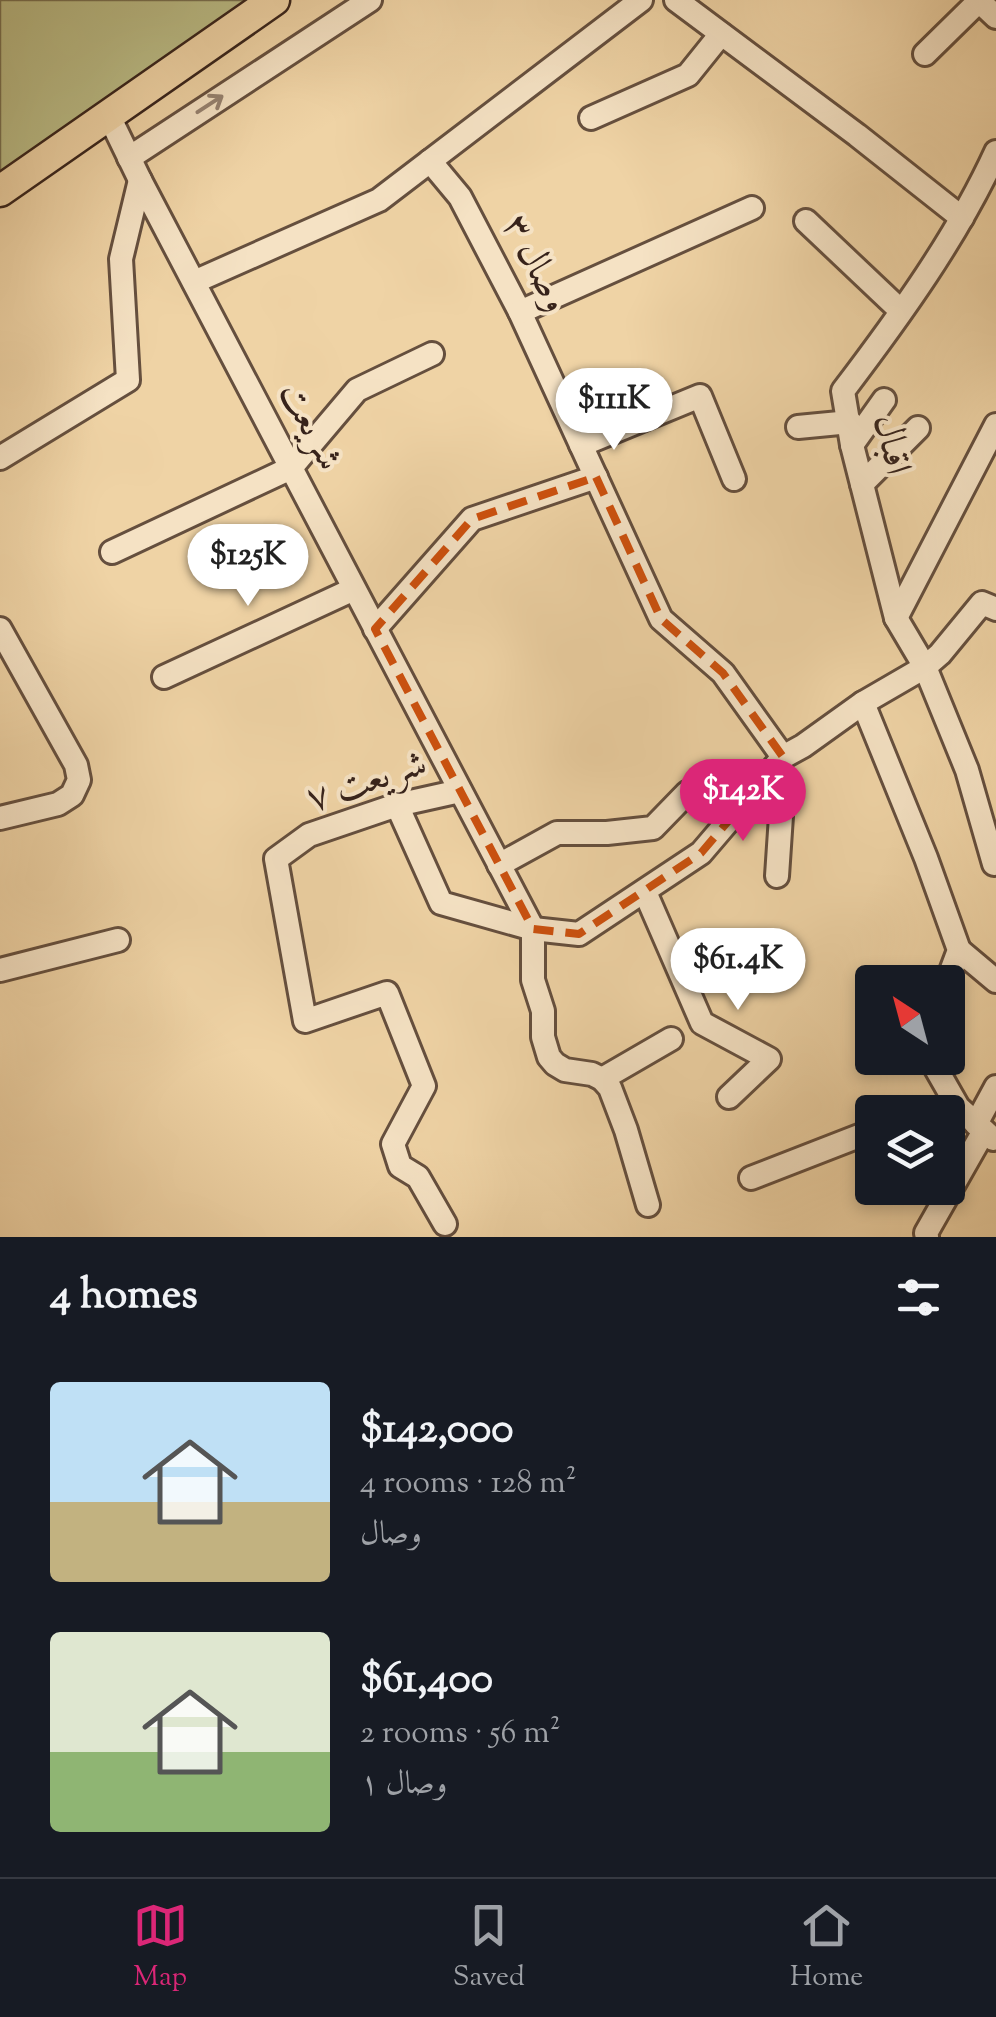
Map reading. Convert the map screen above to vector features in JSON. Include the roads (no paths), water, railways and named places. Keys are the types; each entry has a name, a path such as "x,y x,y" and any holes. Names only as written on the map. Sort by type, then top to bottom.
{"main road":[{"path":"0,191 274,0"}],"street":[{"path":"129,158 370,0"},
{"path":"194,282 379,200 641,0"},
{"path":"676,0 962,218"},
{"path":"925,54 978,0 996,18"},
{"path":"591,118 688,75 722,34"},
{"name":"شریعت","path":"109,116 533,930"},
{"name":"وصال ۳","path":"430,161 460,197 520,312 661,619 722,673 783,756"},
{"name":"اقبال","path":"994,161 962,218 844,392 862,484 896,618 926,667 967,770 994,864"},
{"path":"0,458 128,380 121,259 140,180"},
{"path":"520,312 752,208"},
{"path":"806,221 901,311"},
{"path":"112,552 292,468 357,390 432,354"},
{"path":"582,445 700,396 734,479"},
{"path":"798,427 851,433 884,400"},
{"path":"896,618 996,425"},
{"path":"862,484 918,428"},
{"path":"376,629 472,519 596,476"},
{"path":"164,677 354,589"},
{"path":"397,804 441,902 533,930 580,934 701,853 783,756 926,667 982,603 996,610"},
{"path":"0,629 76,765 80,780 72,795 58,804 0,818"},
{"path":"863,703 959,950 996,981"},
{"name":"شریعت ۷","path":"445,1224 418,1176 400,1166 394,1144 424,1086 387,993 305,1021 276,859 309,835 397,804 460,791"},
{"path":"753,791 781,816 777,876"},
{"path":"499,865 557,833 653,828 686,794"},
{"path":"645,892 702,1022 768,1059 730,1097"},
{"path":"533,930 533,980 544,1011 549,1057 565,1070 602,1079 610,1088 648,1205"},
{"path":"0,970 118,940"},
{"path":"954,965 959,950"},
{"path":"602,1079 671,1039"},
{"path":"940,1075 970,1123"},
{"path":"927,1237 970,1123 996,1087"},
{"path":"750,1178 855,1138"}]}
